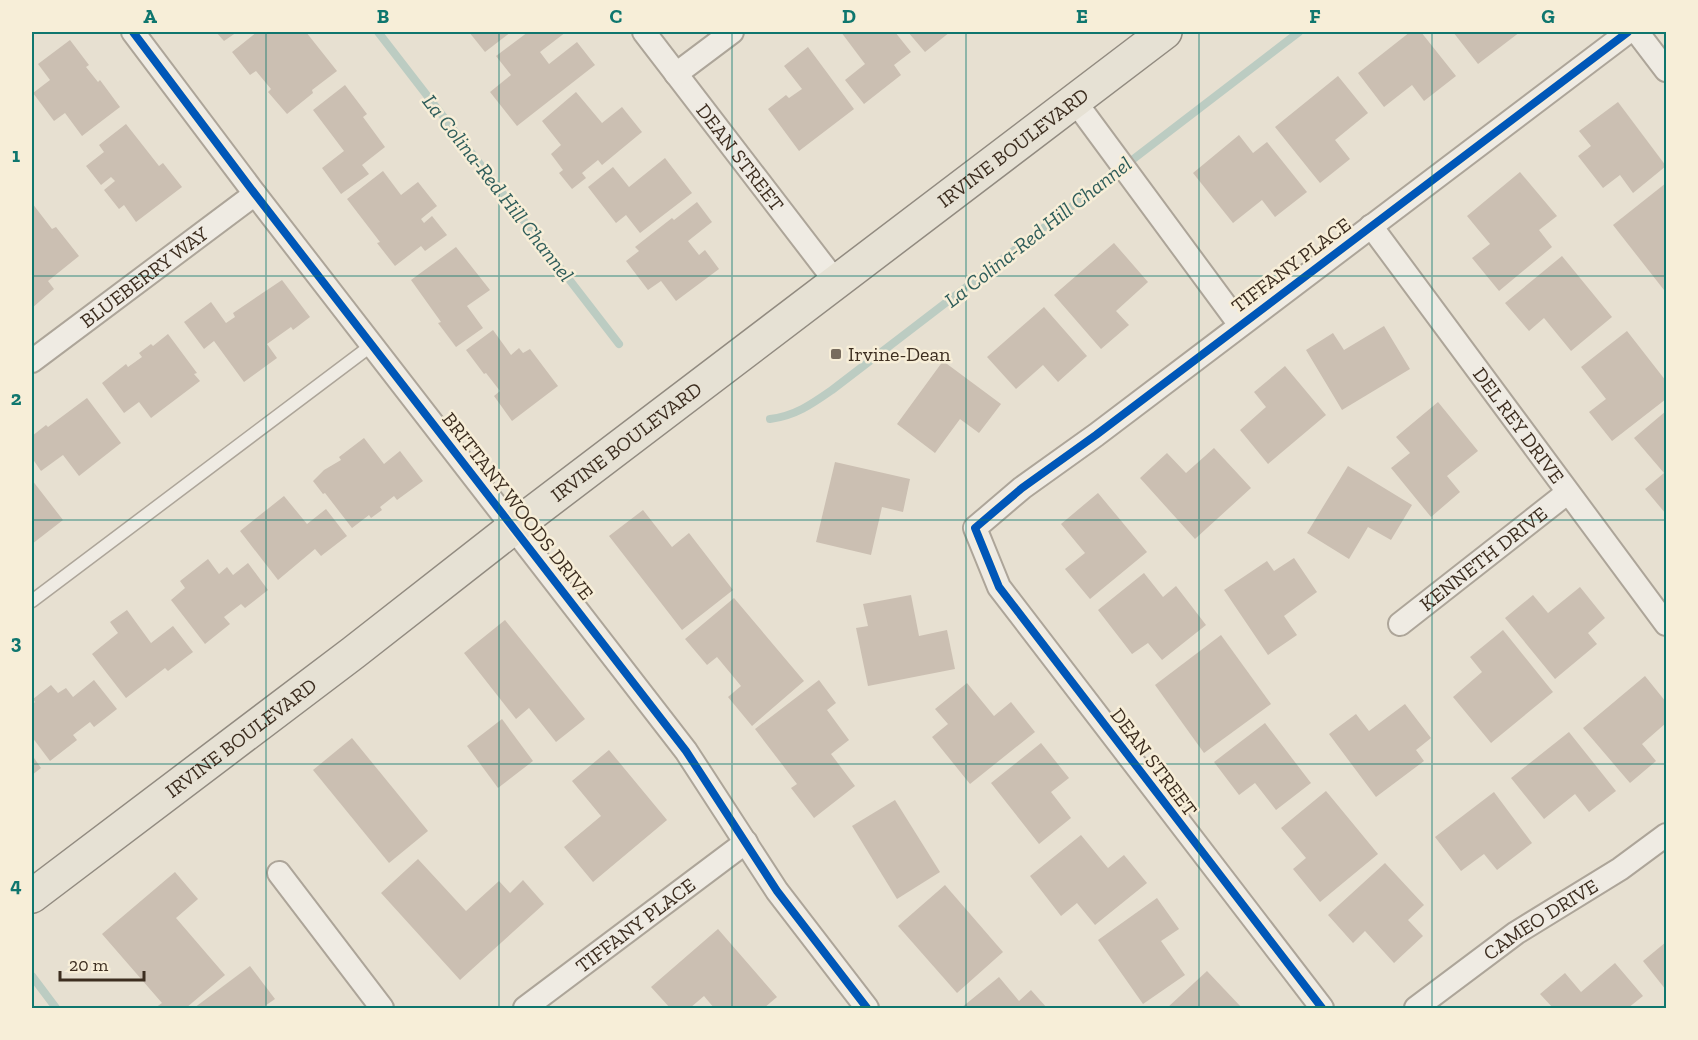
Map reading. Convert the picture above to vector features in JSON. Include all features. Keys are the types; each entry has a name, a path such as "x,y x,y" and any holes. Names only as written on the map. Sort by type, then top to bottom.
{"main road":[{"name":"IRVINE BOULEVARD","path":"32,896 1165,32"}],"street":[{"name":"BRITTANY WOODS DRIVE","path":"133,32 255,194 686,751 777,891 867,1008"},
{"name":"DEAN STREET","path":"644,32 836,282"},
{"path":"676,74 732,32"},
{"name":"TIFFANY PLACE","path":"975,528 1022,488 1096,435 1628,32"},
{"path":"1637,32 1666,70"},
{"path":"1074,100 1240,325"},
{"name":"BLUEBERRY WAY","path":"32,362 255,194"},
{"name":"DEL REY DRIVE","path":"1371,226 1666,624"},
{"name":"KENNETH DRIVE","path":"1400,624 1567,493"},
{"name":"DEAN STREET","path":"975,528 999,587 1322,1008"},
{"name":"CAMEO DRIVE","path":"1416,1008 1516,933 1620,869 1666,835"},
{"name":"TIFFANY PLACE","path":"525,1008 746,842"},
{"path":"279,873 382,1008"}],"lane":[{"path":"32,601 372,345"}],"building":[{"path":"216,32 237,32 224,41"},
{"path":"257,32 306,32 337,71 312,90 313,93 287,114 268,92 271,89 256,71 250,75 232,52"},
{"path":"469,32 511,32 485,52"},
{"path":"528,32 566,32 540,52 549,64 577,42 595,65 517,126 490,92 511,75 496,56"},
{"path":"841,32 895,32 911,52 894,65 901,75 864,104 845,80 865,64"},
{"path":"908,32 950,32 925,52"},
{"path":"1410,32 1421,32 1456,76 1424,101 1412,85 1384,107 1358,73"},
{"path":"1453,32 1520,32 1478,64"},
{"path":"70,40 89,65 86,67 98,82 100,80 120,107 82,136 65,113 54,121 33,93 50,80 38,64"},
{"path":"808,47 854,109 799,151 768,109 786,95 789,98 802,89 784,66"},
{"path":"1338,76 1368,113 1335,140 1350,159 1320,183 1275,127"},
{"path":"345,85 367,114 363,117 385,147 362,165 369,174 341,194 322,168 344,151 313,110"},
{"path":"576,92 602,123 622,107 642,132 602,165 598,160 582,173 586,178 572,189 559,173 563,170 551,154 561,145 542,121"},
{"path":"1618,102 1666,166 1633,193 1620,175 1603,188 1578,156 1591,146 1579,131"},
{"path":"126,124 159,166 163,163 182,187 136,222 124,205 119,209 104,190 115,181 111,177 101,185 86,166 104,152 99,145"},
{"path":"1239,135 1253,153 1267,142 1307,192 1275,217 1262,200 1233,223 1193,173"},
{"path":"665,158 692,193 640,233 626,215 616,223 588,187 613,167 629,187"},
{"path":"383,171 401,195 418,182 437,206 421,219 424,223 432,216 447,235 425,251 421,246 395,266 347,199"},
{"path":"1520,172 1557,216 1539,230 1552,247 1499,291 1472,258 1490,244 1467,216"},
{"path":"1666,183 1666,288 1664,290 1613,225"},
{"path":"697,202 712,222 688,241 699,255 705,250 719,269 676,301 661,281 648,290 626,261 639,251 635,247"},
{"path":"32,203 52,229 56,227 79,256 48,281 54,289 32,308"},
{"path":"1114,243 1148,282 1116,311 1129,325 1101,349 1054,295"},
{"path":"456,247 490,290 467,306 483,328 456,347 411,280"},
{"path":"1562,256 1612,317 1571,351 1544,318 1529,331 1505,303"},
{"path":"282,280 310,317 293,330 291,327 267,344 277,358 244,382 214,341 204,349 184,322 211,302 226,323 235,317 233,313"},
{"path":"1044,307 1087,356 1058,382 1043,365 1016,389 987,357"},
{"path":"1384,326 1410,369 1342,410 1306,350 1333,333 1344,350"},
{"path":"493,330 511,355 519,348 523,353 530,349 558,386 512,421 494,396 500,391 466,350"},
{"path":"1627,331 1666,381 1666,399 1612,441 1589,412 1606,399 1581,367"},
{"path":"168,334 197,373 194,374 200,381 151,418 139,402 124,413 102,383 126,364 128,367 142,357 139,353 151,344 153,346"},
{"path":"943,361 1001,404 979,433 960,419 935,453 897,424"},
{"path":"1285,366 1326,415 1268,464 1240,430 1266,407 1254,392"},
{"path":"87,398 121,443 79,476 63,455 41,471 32,458 32,436"},
{"path":"1438,402 1478,451 1447,476 1460,492 1431,517 1391,468 1410,453 1396,437"},
{"path":"1666,411 1666,514 1645,489 1664,473 1634,438"},
{"path":"364,438 384,464 400,451 423,481 397,500 394,496 380,507 382,510 371,518 369,515 352,528 313,481 324,470 341,460 339,457"},
{"path":"1214,448 1251,488 1195,539 1140,478 1167,453 1186,473"},
{"path":"835,462 910,479 903,512 882,507 871,555 816,542"},
{"path":"1348,466 1412,505 1391,540 1368,527 1349,559 1307,533"},
{"path":"32,480 63,520 32,544"},
{"path":"1098,493 1147,552 1090,599 1065,569 1085,553 1061,524"},
{"path":"284,496 307,524 326,509 347,536 321,556 315,549 278,580 240,531"},
{"path":"643,510 672,547 689,533 733,590 682,630 609,536"},
{"path":"1294,558 1317,592 1284,616 1297,635 1268,655 1224,590 1267,561 1274,571"},
{"path":"208,559 219,574 227,567 233,575 248,563 268,590 245,608 241,604 224,617 230,624 205,644 171,600 185,588 180,581"},
{"path":"1144,573 1163,597 1176,586 1206,625 1162,660 1148,643 1132,654 1098,610"},
{"path":"1580,587 1605,618 1588,633 1597,644 1555,679 1505,618 1533,595 1548,613"},
{"path":"911,595 919,636 947,630 955,669 868,686 856,628 868,626 863,604"},
{"path":"734,598 804,681 752,726 728,697 741,686 717,657 707,665 685,639"},
{"path":"127,610 151,643 173,626 193,652 168,671 165,668 126,698 92,654 118,633 110,622"},
{"path":"505,620 585,719 556,742 529,708 516,719 464,653"},
{"path":"1503,630 1553,692 1491,743 1453,697 1482,672 1470,657"},
{"path":"1221,635 1271,704 1204,753 1155,685"},
{"path":"1645,676 1666,702 1666,723 1642,744 1656,761 1630,783 1583,728"},
{"path":"94,680 117,709 94,727 90,722 73,735 77,740 50,761 32,737 32,705 35,702 33,699 51,685 58,693 66,688 73,697"},
{"path":"819,680 836,703 827,710 849,740 831,754 855,786 814,818 791,788 797,784 755,729"},
{"path":"967,683 994,716 1011,702 1035,732 970,784 932,737 948,724 935,709"},
{"path":"1405,704 1431,738 1416,750 1424,761 1376,797 1329,734 1356,714 1369,731"},
{"path":"502,719 533,761 498,788 467,746"},
{"path":"1265,723 1311,783 1276,810 1255,783 1239,795 1214,762"},
{"path":"1569,732 1616,791 1589,812 1575,794 1544,819 1511,778"},
{"path":"352,738 428,831 389,863 313,770"},
{"path":"1041,743 1069,778 1051,792 1071,818 1039,844 991,783"},
{"path":"609,750 667,820 593,882 564,847 601,816 572,781"},
{"path":"32,755 41,768 32,775"},
{"path":"1326,791 1378,854 1320,902 1293,869 1306,858 1281,828"},
{"path":"1494,792 1532,843 1497,870 1484,854 1461,871 1435,837"},
{"path":"895,800 940,872 897,899 852,826"},
{"path":"1081,835 1108,868 1124,855 1147,883 1095,925 1077,903 1061,916 1030,876"},
{"path":"418,859 466,911 499,881 510,893 523,880 544,904 460,980 381,893"},
{"path":"1385,863 1424,905 1408,920 1423,936 1394,963 1365,931 1353,943 1328,915"},
{"path":"175,872 198,899 176,918 225,975 186,1008 155,1008 162,1003 102,934"},
{"path":"945,885 1003,952 957,993 898,926"},
{"path":"1157,898 1179,929 1161,941 1185,975 1143,1004 1098,940"},
{"path":"718,929 777,997 764,1008 714,1008 704,996 690,1008 670,1008 651,987"},
{"path":"1666,942 1666,990 1643,961"},
{"path":"1615,963 1643,996 1628,1008 1553,1008 1540,994 1565,973 1581,992"},
{"path":"250,966 275,999 262,1008 194,1008"},
{"path":"1207,971 1242,1008 1167,1008"},
{"path":"999,977 1019,1001 1031,990 1047,1008 961,1008"}],"waterway":[{"name":"La Colina-Red Hill Channel","path":"378,32 619,344"},
{"name":"La Colina-Red Hill Channel","path":"770,419 810,405 832,390 1299,32"},
{"path":"32,976 56,1008"}],"cycle path":[{"path":"133,32 255,194 686,751 777,891 867,1008"},
{"path":"1322,1008 999,587 975,528 1022,488 1096,435 1628,32"}],"place":[{"name":"Irvine-Dean","path":"836,354"}]}
